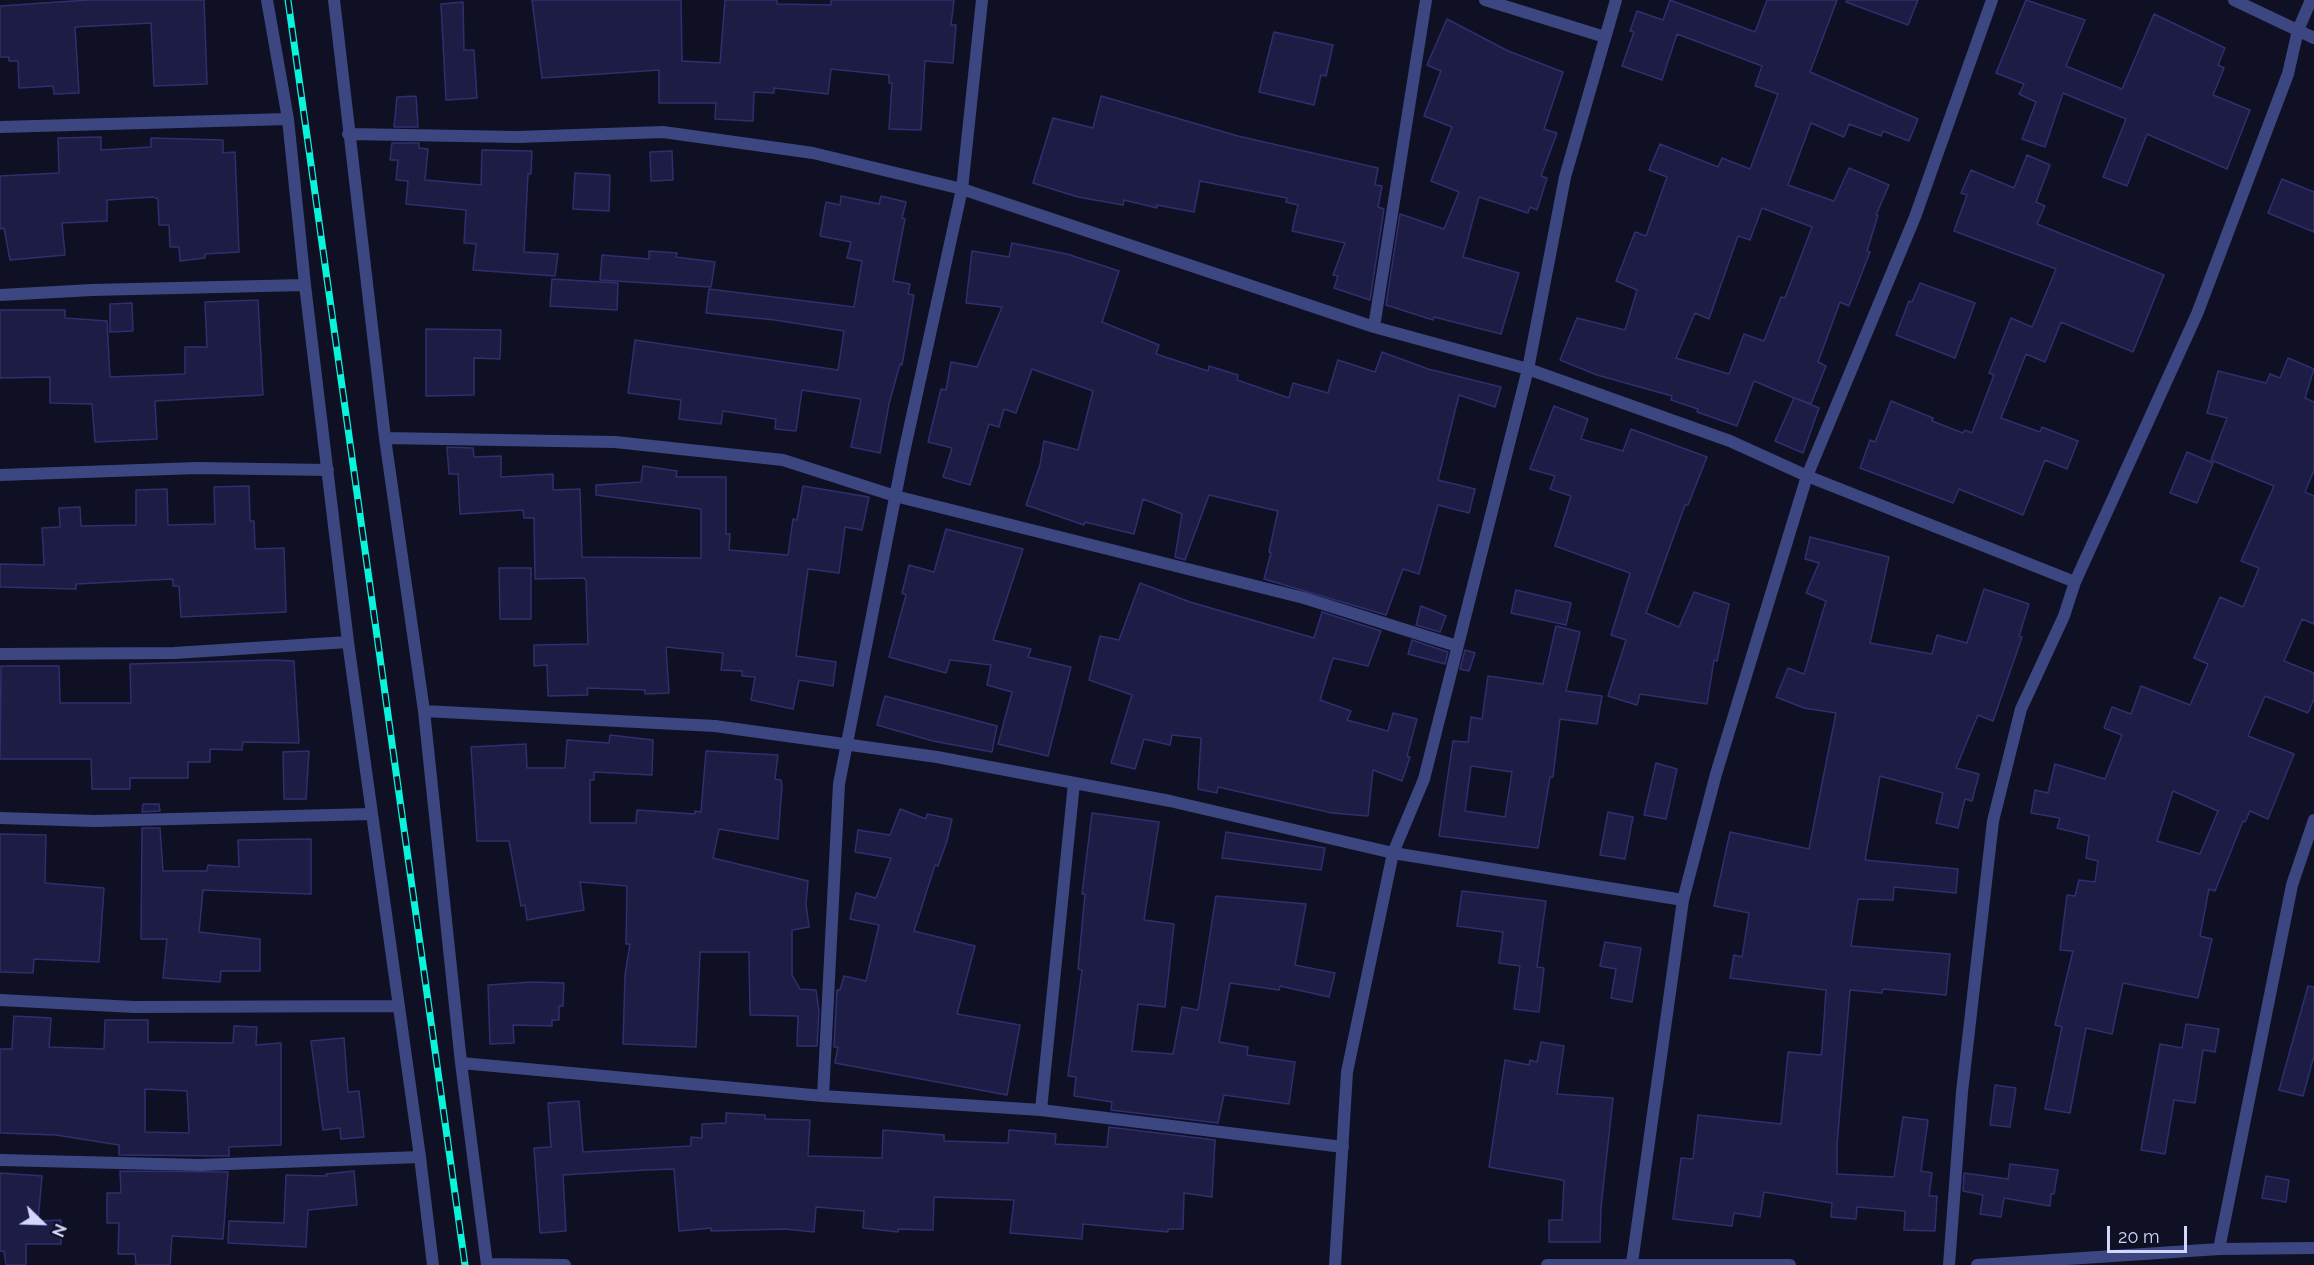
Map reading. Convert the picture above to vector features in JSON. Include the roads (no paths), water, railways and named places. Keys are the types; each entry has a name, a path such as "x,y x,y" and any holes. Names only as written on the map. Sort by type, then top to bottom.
{"street":[{"path":"267,0 288,119 305,285 348,642 420,1157 432,1265"},
{"path":"334,0 385,438 424,711 461,1063 487,1264 565,1265"},
{"path":"823,1096 839,784 845,744 896,496 962,189 982,0"},
{"path":"1374,327 1426,0"},
{"path":"1485,0 1605,37"},
{"path":"1335,1265 1347,1072 1393,852 1424,779 1527,369 1565,177 1616,0"},
{"path":"1632,1263 1683,900 1716,774 1807,476 1915,217 1992,0"},
{"path":"2234,0 2314,38"},
{"path":"1950,1265 1962,1092 1993,821 2021,709 2064,616 2075,582 2197,314 2288,75 2298,30 2311,0"},
{"path":"0,128 288,119"},
{"path":"348,134 518,137 663,132 813,153 962,189 1374,327 1527,369 1730,441 1807,476 2075,582"},
{"path":"0,295 92,290 305,285"},
{"path":"385,438 615,442 783,460 896,496 1304,598 1457,646"},
{"path":"0,475 197,468 328,470"},
{"path":"0,654 174,653 348,642"},
{"path":"424,711 715,726 937,757 1170,801 1393,852 1683,900"},
{"path":"1041,1110 1074,783"},
{"path":"0,819 95,821 372,814"},
{"path":"2219,1249 2292,885 2314,820"},
{"path":"0,1000 134,1007 398,1006"},
{"path":"461,1063 823,1096 1041,1110 1343,1147"},
{"path":"0,1160 200,1165 420,1157"},
{"path":"1977,1265 2219,1249 2314,1248"},
{"path":"1547,1265 1632,1263 1790,1265"}],"railway":[{"path":"288,0 465,1265"}]}
